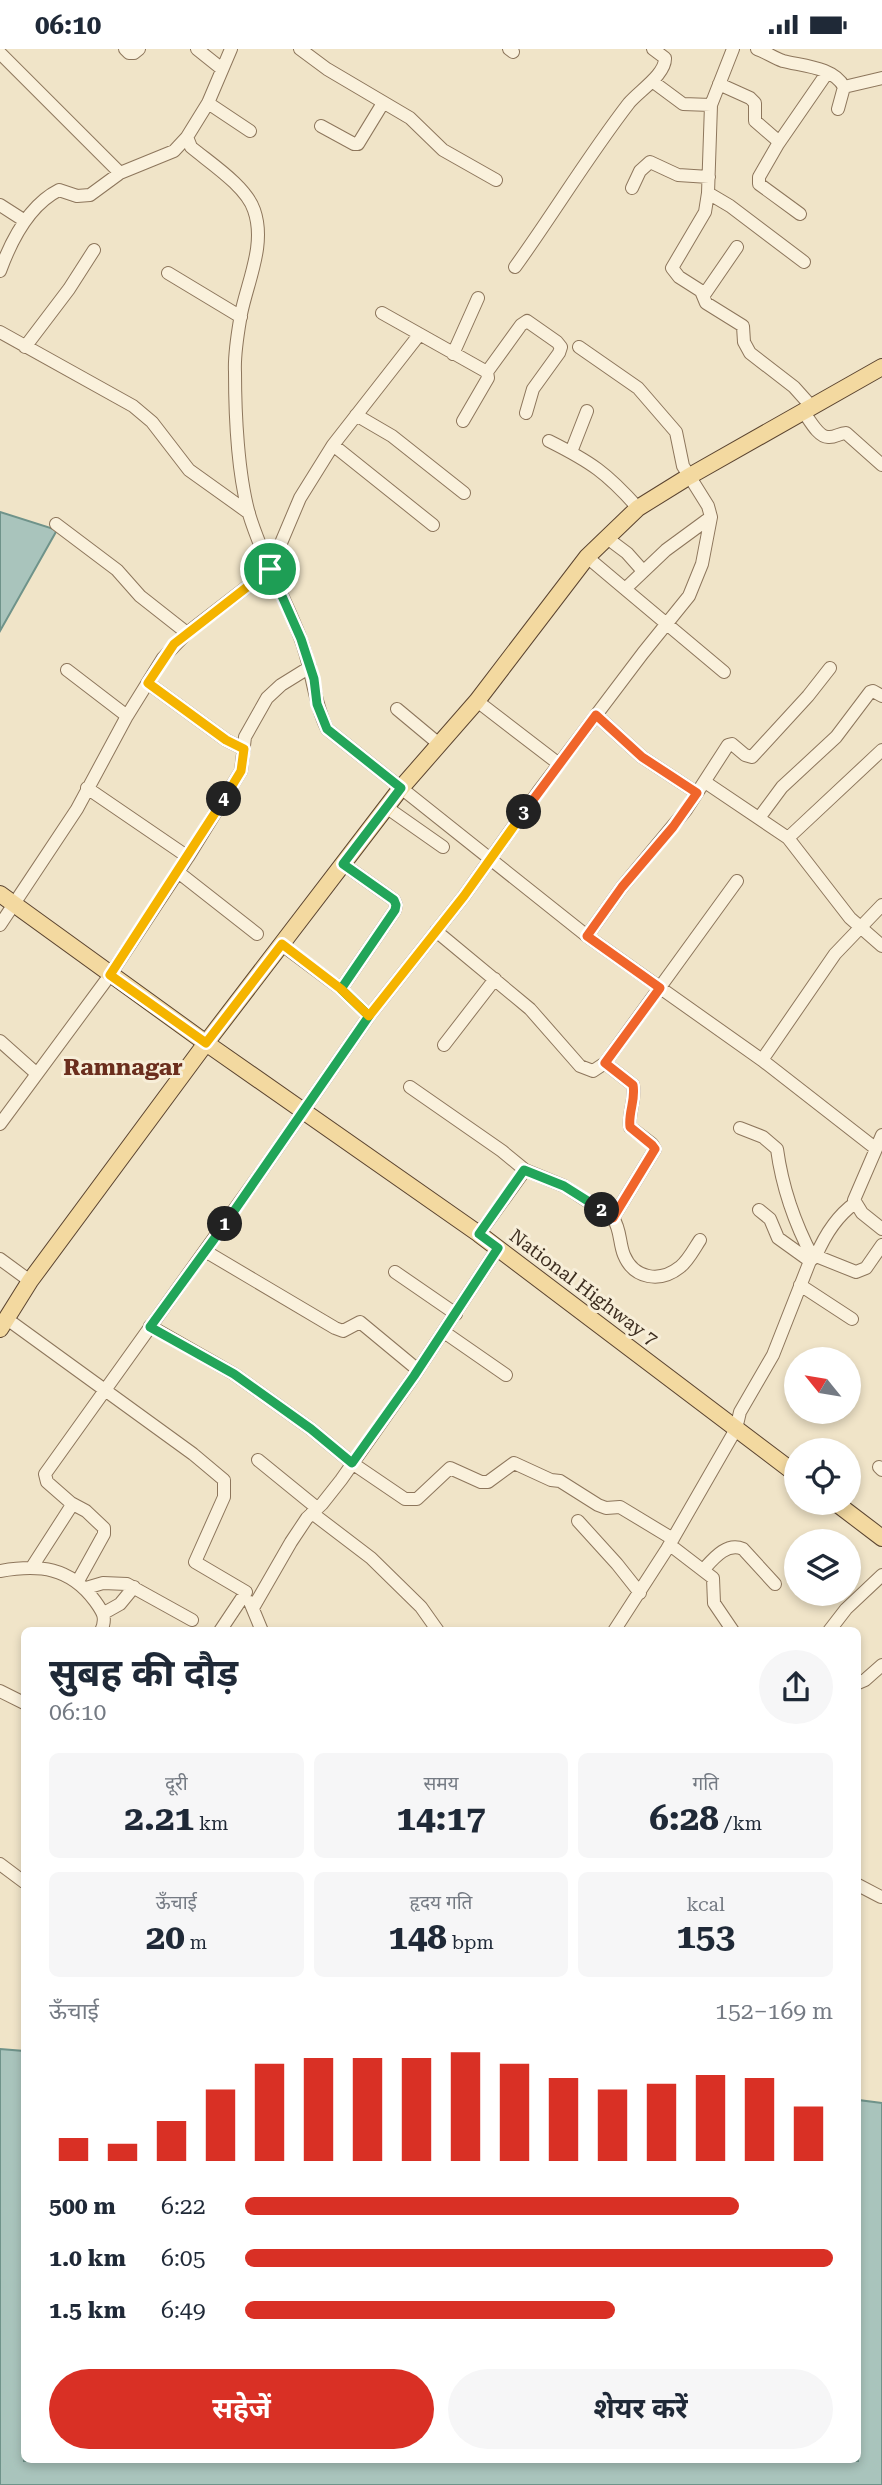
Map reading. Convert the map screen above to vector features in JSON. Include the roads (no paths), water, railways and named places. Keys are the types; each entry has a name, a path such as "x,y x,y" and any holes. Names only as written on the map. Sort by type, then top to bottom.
{"main road":[{"path":"3,1324 30,1282 206,1043 386,807 477,701 587,557 638,508 882,367"},
{"name":"National Highway 7","path":"0,894 110,975 479,1234 784,1464"},
{"path":"852,1515 882,1538"}],"street":[{"path":"125,49 134,53 139,49"},
{"path":"197,49 222,69"},
{"path":"0,271 7,251 25,221 50,194 58,190 77,196 90,195 120,173 174,151 187,137 208,103 231,49"},
{"path":"300,49 327,69 410,118 443,150 496,180"},
{"path":"514,267 547,224 600,141 636,94 652,81 666,63 665,58 653,49"},
{"path":"733,49 711,106 708,193 701,221 672,268 679,277 704,295 706,303 743,326 744,342 750,353 794,387 820,433 825,437 846,433 882,465"},
{"path":"757,49 777,59 796,57 838,78 844,87 838,109"},
{"path":"0,53 120,173"},
{"path":"800,214 759,184 759,177 778,144 827,73"},
{"path":"844,87 882,78"},
{"path":"652,81 683,104 711,106"},
{"path":"719,84 755,103 755,121 778,140 778,144"},
{"path":"208,103 250,131"},
{"path":"321,126 358,144 383,103"},
{"path":"187,137 191,147 242,191 254,208 259,229 254,267 241,317 234,370 239,456 249,513 301,639 317,704 327,729 587,936 762,1060 875,1148"},
{"path":"632,188 640,171 650,162 685,177 709,177"},
{"path":"708,193 730,206 804,262"},
{"path":"0,205 25,221"},
{"path":"704,295 737,247"},
{"path":"25,347 69,289 94,250"},
{"path":"168,273 241,317"},
{"path":"453,354 478,298"},
{"path":"382,313 487,372"},
{"path":"463,421 488,378 487,372 521,325 527,321 561,347 533,389 526,413"},
{"path":"0,332 133,406 152,422 189,470 249,513"},
{"path":"0,925 77,809 127,716 163,658 187,633 270,569 300,498 332,445 419,335"},
{"path":"82,1585 104,1534 104,1528 47,1482 45,1474 369,1016 491,859 596,715 684,604 693,587 706,549 711,517 708,506 688,477 681,460 676,432 638,388 579,347"},
{"path":"571,452 587,411"},
{"path":"356,415 393,436 464,492"},
{"path":"549,441 607,475 638,508"},
{"path":"332,445 433,525"},
{"path":"625,589 666,550 711,517"},
{"path":"56,524 117,570 140,596 187,633"},
{"path":"607,538 627,553 643,571"},
{"path":"587,557 724,671"},
{"path":"0,1124 110,975 188,857 241,771 245,737 267,698 273,691 310,667"},
{"path":"587,936 622,887 673,827 728,745 735,746 748,757 752,757 830,668"},
{"path":"67,670 127,716"},
{"path":"148,683 226,740 244,749"},
{"path":"760,818 782,787 836,737 870,692 882,697"},
{"path":"477,701 559,764"},
{"path":"397,709 439,744"},
{"path":"596,715 642,757 760,818 788,838 859,927 882,946"},
{"path":"788,838 882,750"},
{"path":"88,788 188,857"},
{"path":"386,807 443,847"},
{"path":"341,989 396,905 394,900 343,864"},
{"path":"178,872 257,934"},
{"path":"436,931 540,1019 580,1066 593,1071 605,1063 737,881"},
{"path":"762,1060 835,954 882,905"},
{"path":"282,944 341,989 369,1016"},
{"path":"444,1045 495,979"},
{"path":"0,1041 37,1074"},
{"path":"605,1063 633,1085 635,1096 630,1112 630,1127 655,1149 613,1218"},
{"path":"410,1087 502,1151 524,1170 564,1186 613,1218 625,1257 631,1267 646,1277 676,1270 699,1240"},
{"path":"740,1128 763,1137 777,1149 781,1179 801,1235 813,1258"},
{"path":"882,1135 856,1194 855,1203 862,1213 882,1229"},
{"path":"479,1234 524,1170"},
{"path":"617,1627 671,1542 736,1429 740,1412 772,1355 813,1258 841,1215 855,1203"},
{"path":"759,1210 770,1219 778,1238 813,1258 856,1272 866,1268 881,1249"},
{"path":"253,1608 279,1559 418,1370 498,1248"},
{"path":"205,1251 335,1328 343,1331 360,1322 418,1370"},
{"path":"0,1259 30,1282"},
{"path":"395,1272 456,1314"},
{"path":"800,1285 852,1318"},
{"path":"3,1324 104,1389 224,1480 224,1497 195,1562 246,1592 260,1627"},
{"path":"150,1327 234,1374 311,1429 352,1463 405,1499 416,1499 450,1468 481,1482 488,1482 506,1467 520,1464 551,1480 560,1481 598,1505 606,1508 620,1507 671,1542 713,1578 714,1603 730,1627"},
{"path":"444,1332 506,1375"},
{"path":"258,1460 371,1558 421,1607 435,1627"},
{"path":"32,1567 71,1503"},
{"path":"578,1521 640,1593"},
{"path":"704,1569 722,1552 738,1547 743,1549 775,1584"},
{"path":"0,1571 32,1567 54,1571 82,1585 104,1613 102,1627"},
{"path":"832,1627 846,1609 882,1575"},
{"path":"82,1585 119,1582 134,1587 192,1620"},
{"path":"104,1613 120,1604 134,1587"},
{"path":"223,1627 246,1592"},
{"path":"861,1682 882,1665"},
{"path":"0,1691 21,1702"},
{"path":"0,1864 21,1880"},
{"path":"861,1887 881,1897"}],"water":[{"path":"0,512 57,530 0,631"},
{"path":"0,2049 21,2051 21,2463 861,2463 861,2100 882,2103 882,2485 0,2485"}],"district":[{"name":"Ramnagar","path":"123,1067"}]}
